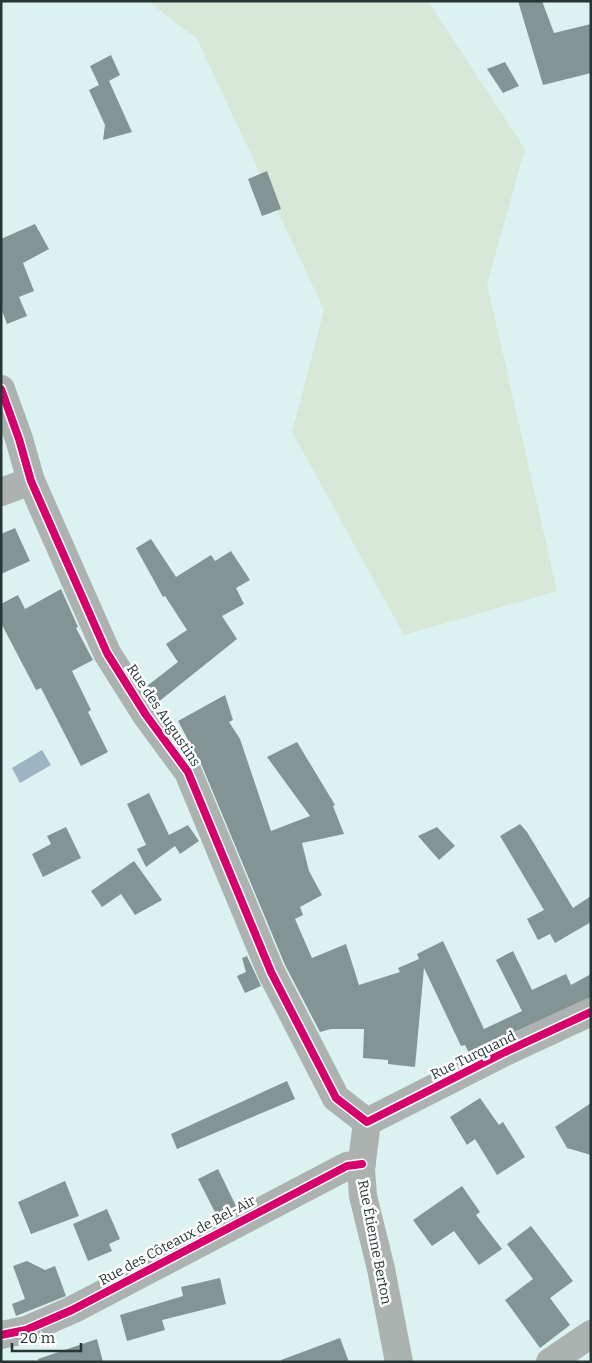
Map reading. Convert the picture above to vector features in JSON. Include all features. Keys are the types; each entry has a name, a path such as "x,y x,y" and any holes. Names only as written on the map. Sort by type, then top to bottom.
{"street":[{"name":"Rue des Augustins","path":"1,389 19,439 31,481 107,653 146,715 188,772 271,972 336,1098 367,1122"},
{"path":"1,492 31,481"},
{"name":"Rue Turquand","path":"367,1122 506,1052 591,1012"},
{"name":"Rue Étienne Berton","path":"367,1122 362,1164 363,1196 381,1269 399,1362"},
{"name":"Rue des Côteaux de Bel-Air","path":"1,1336 26,1330 72,1310 338,1170 347,1166 362,1164"},
{"path":"550,1362 591,1334"}],"green space":[{"path":"148,1 428,1 525,149 487,284 557,591 404,635 292,432 324,310 197,39"}],"water":[{"path":"42,750 51,765 20,783 12,768"}],"building":[{"path":"518,1 542,1 554,33 591,24 591,73 543,85"},
{"path":"111,55 120,75 109,81 132,132 103,140 105,125 89,90 99,85 90,66"},
{"path":"505,62 519,86 503,93 487,69"},
{"path":"267,171 281,209 262,216 248,179"},
{"path":"35,224 49,249 23,263 34,291 19,297 27,316 7,324 1,308 1,239"},
{"path":"15,528 30,561 1,574 1,534"},
{"path":"151,539 176,577 211,555 215,561 231,551 250,580 236,588 244,604 222,616 237,639 157,703 147,686 178,662 166,644 187,630 165,596 163,597 136,548"},
{"path":"61,589 78,627 76,628 93,660 72,671 91,710 88,712 108,752 81,766 41,688 36,690 1,623 1,604 18,595 25,609"},
{"path":"225,695 233,720 229,722 240,739 271,831 310,816 267,757 297,742 335,805 333,806 344,834 302,843 309,871 322,895 300,907 303,915 295,919 312,958 346,944 359,985 400,972 398,968 419,959 417,954 443,941 484,1029 522,1011 496,960 513,951 532,990 566,974 571,985 591,974 591,997 469,1053 465,1045 461,1046 424,968 415,1067 388,1064 388,1060 363,1058 364,1029 331,1029 320,1032 285,965 202,766 178,721"},
{"path":"149,793 169,835 188,825 199,841 180,854 175,846 146,867 137,849 146,845 127,804"},
{"path":"520,824 527,832 573,908 591,896 591,922 555,943 550,934 538,940 527,919 544,910 500,836"},
{"path":"66,827 81,858 43,877 32,854 51,844 47,836"},
{"path":"437,827 455,846 439,860 418,836"},
{"path":"134,861 162,900 135,915 121,894 102,907 91,891"},
{"path":"247,956 261,986 245,993 237,976 246,972 242,958"},
{"path":"287,1081 295,1099 177,1149 171,1134"},
{"path":"480,1098 499,1125 503,1122 525,1157 497,1175 475,1139 467,1145 450,1117"},
{"path":"591,1103 591,1155 567,1148 555,1127"},
{"path":"218,1169 236,1206 217,1216 198,1179"},
{"path":"65,1181 79,1216 31,1234 18,1202"},
{"path":"462,1186 480,1212 476,1215 502,1249 479,1265 454,1231 432,1246 413,1220"},
{"path":"107,1209 120,1239 109,1244 112,1251 88,1261 73,1224"},
{"path":"531,1226 573,1281 550,1298 570,1325 540,1348 505,1300 533,1279 507,1244"},
{"path":"27,1261 45,1270 55,1266 66,1296 16,1316 12,1304 25,1299 13,1266"},
{"path":"220,1278 226,1304 162,1320 165,1330 127,1341 120,1315 183,1296 181,1287"},
{"path":"340,1338 349,1362 281,1362 281,1360"},
{"path":"97,1339 103,1362 39,1362 38,1359"}],"cycle path":[{"path":"1,389 19,439 31,481 107,653 146,715 188,772 271,972 336,1098 367,1122 505,1052 591,1012"},
{"path":"1,1335 26,1330 72,1310 347,1166 362,1164"}]}
